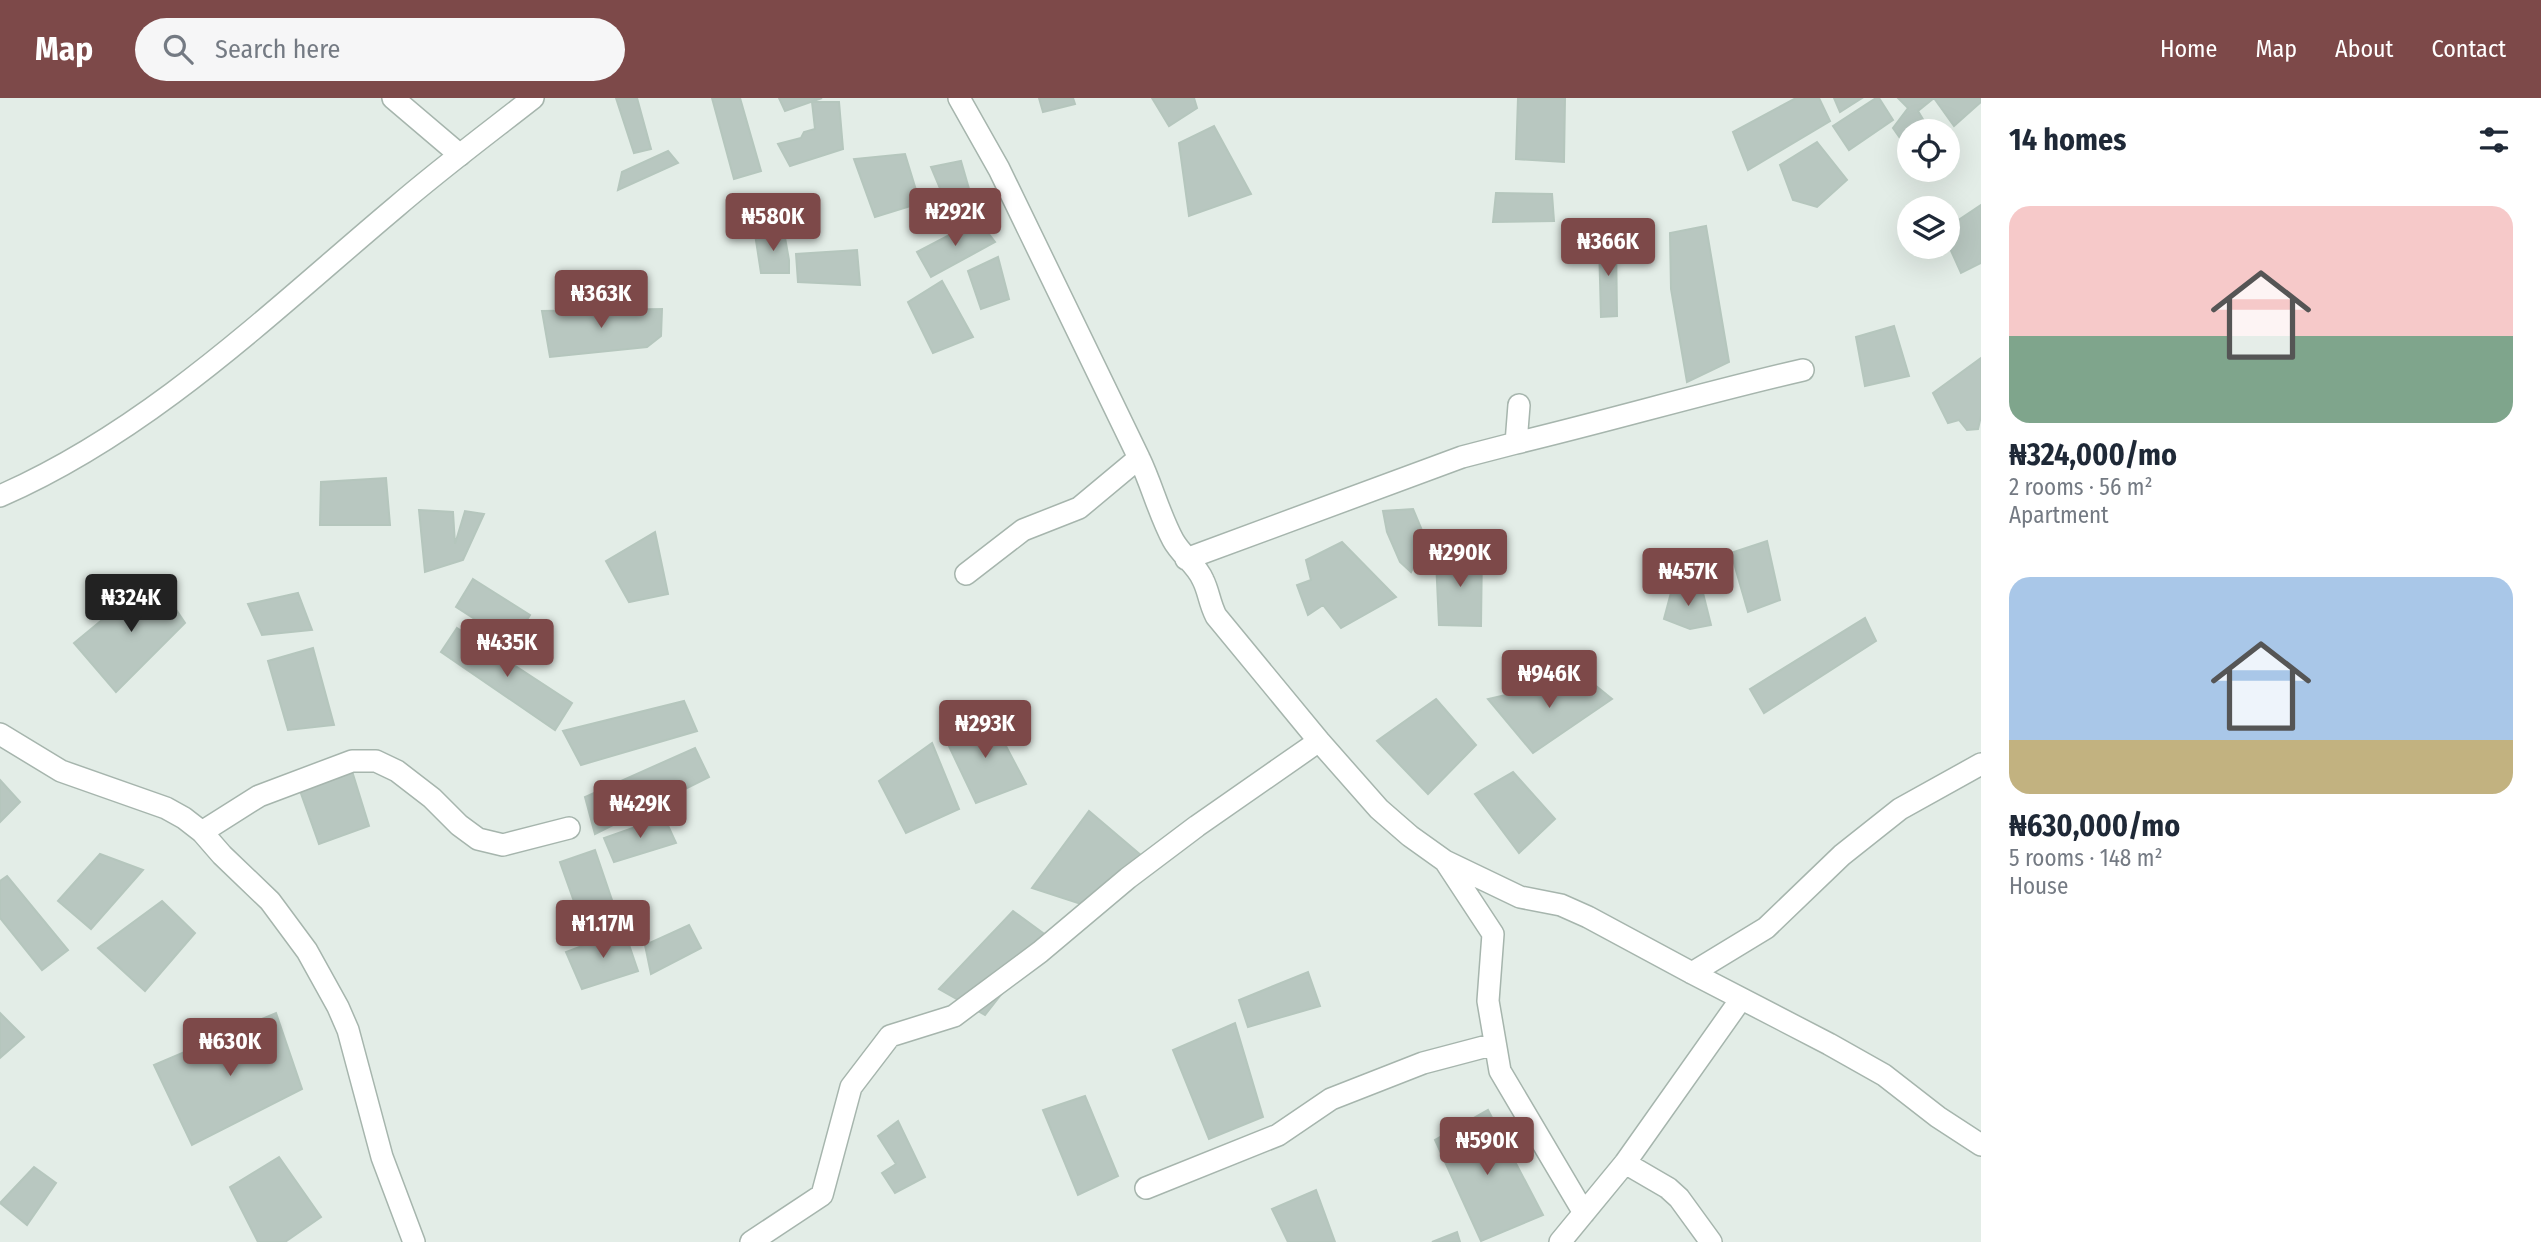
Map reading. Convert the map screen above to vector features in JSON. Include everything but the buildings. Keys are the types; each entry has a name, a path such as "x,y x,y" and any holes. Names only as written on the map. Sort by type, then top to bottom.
{"street":[{"path":"393,98 460,155"},
{"path":"0,496 79,456 169,395 246,337 397,205 533,98"},
{"path":"958,98 999,169 1153,487 1169,532 1186,559 1203,577 1209,602 1216,616 1318,741 1379,808 1410,836 1446,862 1520,897 1561,905 1588,917 1856,1058 1981,1145"},
{"path":"1186,559 1462,457 1803,370"},
{"path":"1516,443 1519,405"},
{"path":"965,575 1023,530 1079,508 1139,458"},
{"path":"0,734 61,771 166,808 202,832 270,901 289,926 338,1007 348,1030 382,1157 414,1242"},
{"path":"751,1242 822,1195 851,1087 890,1037 954,1016 1040,952 1128,878 1318,741"},
{"path":"202,832 259,796 308,775 352,761 376,761 397,771 478,839 503,845 569,828"},
{"path":"1692,973 1766,928 1842,855 1900,809 1981,764"},
{"path":"1446,862 1493,934 1488,1001 1500,1071 1584,1213"},
{"path":"1560,1242 1625,1163 1741,999"},
{"path":"1146,1188 1278,1135 1331,1099 1423,1063 1495,1044"},
{"path":"1625,1163 1674,1193 1711,1242"}]}
